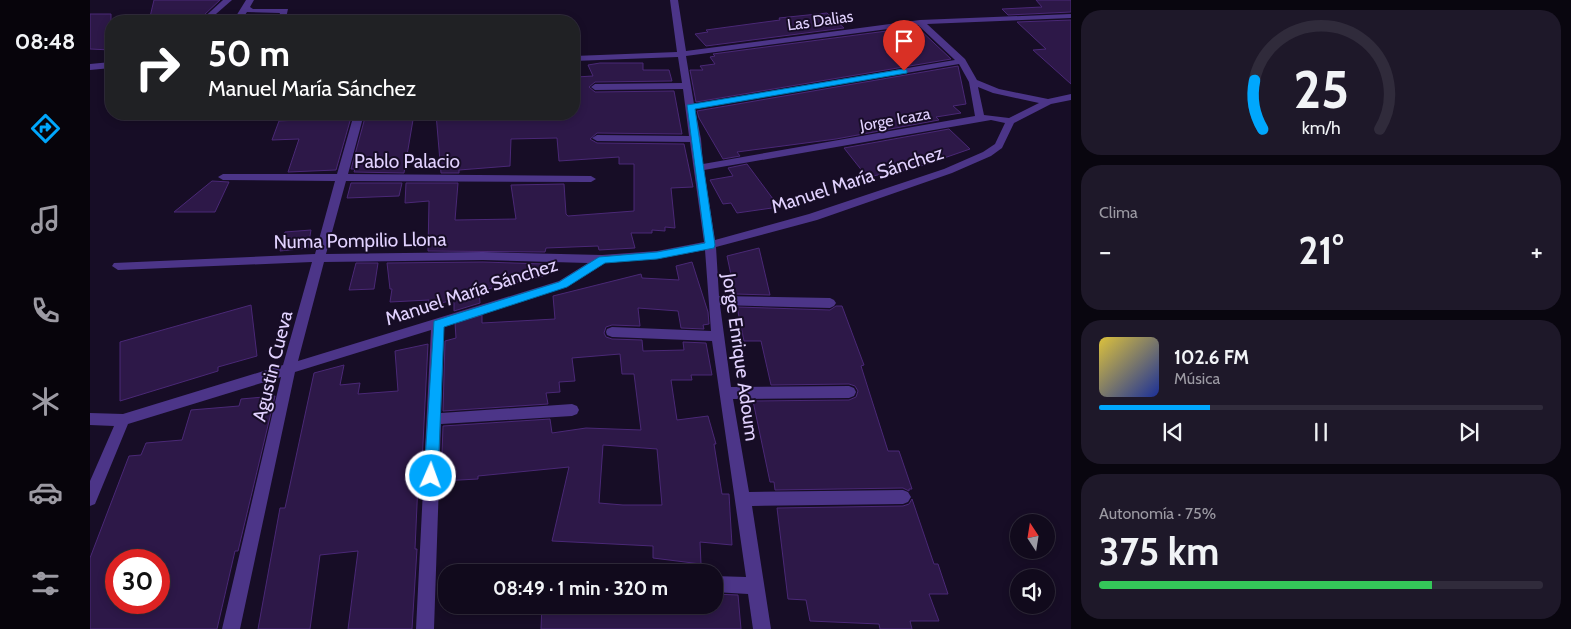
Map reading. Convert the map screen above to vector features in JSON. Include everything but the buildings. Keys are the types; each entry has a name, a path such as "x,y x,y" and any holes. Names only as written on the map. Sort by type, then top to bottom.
{"street":[{"path":"211,15 228,0"},
{"path":"241,15 250,0"},
{"name":"Jorge Enrique Adoum","path":"674,0 696,139 698,168 710,245 713,300 725,393 762,629"},
{"path":"246,8 251,11 286,7 283,15"},
{"name":"Las Dalias","path":"580,59 683,54 920,22 1071,16"},
{"path":"920,22 962,62 973,82 980,118"},
{"path":"690,107 962,62"},
{"path":"90,69 105,66"},
{"path":"90,69 105,70"},
{"path":"973,82 996,92 1048,102"},
{"path":"595,87 688,86"},
{"path":"1010,121 1048,102 1071,97"},
{"name":"Jorge Icaza","path":"698,168 980,118 991,117 1010,121"},
{"name":"Agustin Cueva","path":"230,629 289,369 357,120"},
{"name":"Manuel María Sánchez","path":"90,419 123,420 438,324 563,284 602,259 657,255 710,245 813,217 948,170 987,154 999,146 1010,121"},
{"path":"597,138 696,139"},
{"name":"Pablo Palacio","path":"224,177 591,179"},
{"name":"Numa Pompilio Llona","path":"118,266 319,258 482,256 602,259"},
{"path":"713,300 830,303"},
{"path":"425,629 438,324"},
{"path":"612,332 718,336"},
{"path":"725,393 849,392"},
{"path":"433,419 572,410"},
{"path":"90,499 123,420"},
{"path":"743,499 903,497"},
{"path":"723,584 756,586"}],"route":[{"path":"431,476 438,324 563,284 602,259 657,255 710,245 690,107 904,71"}]}
